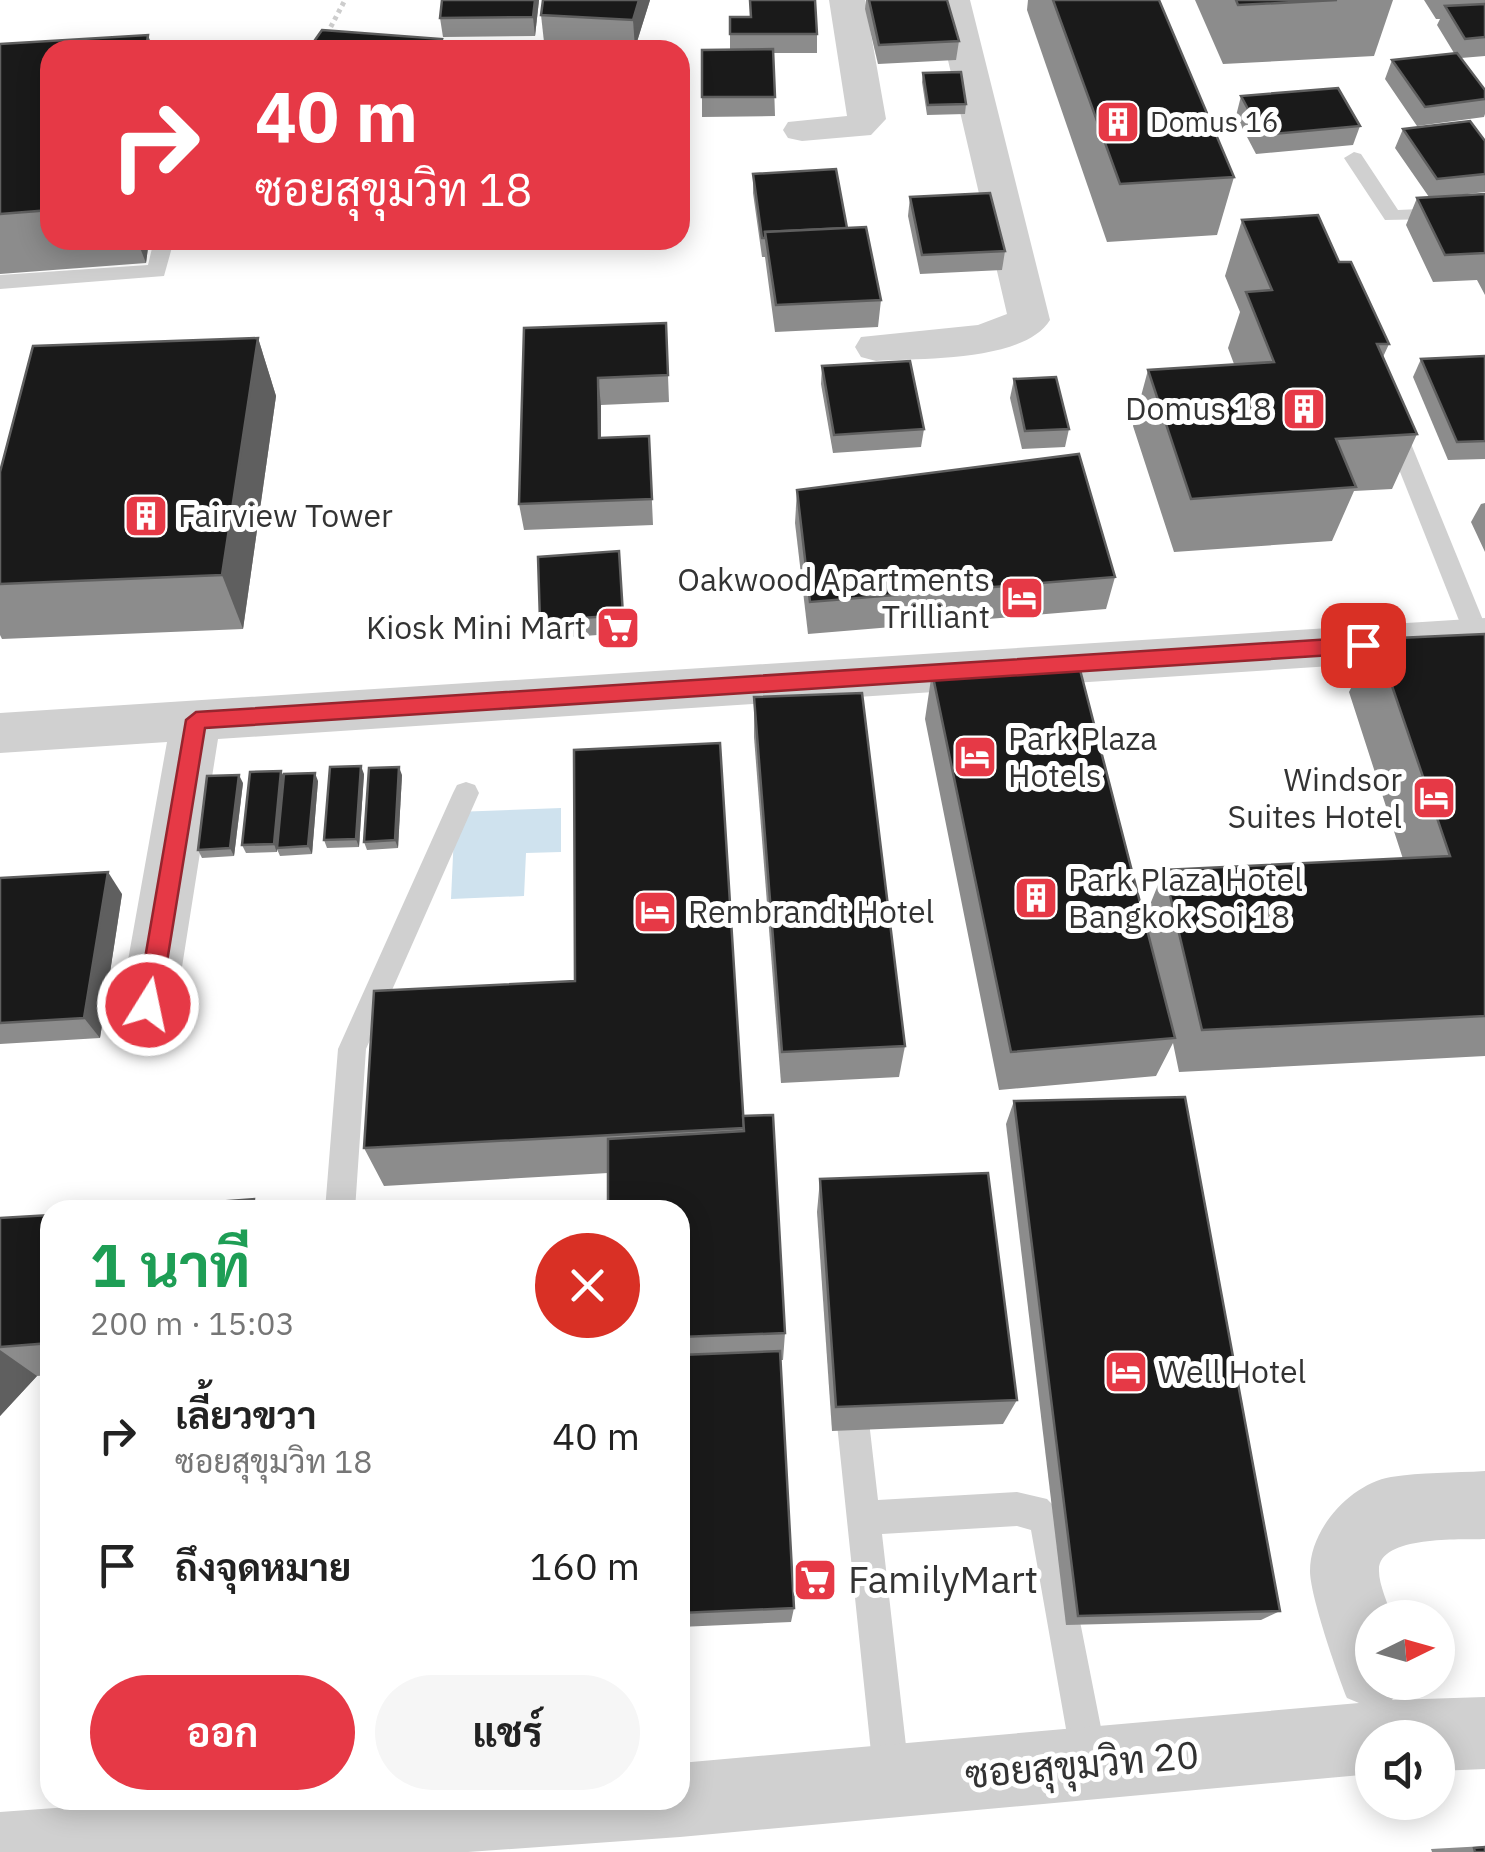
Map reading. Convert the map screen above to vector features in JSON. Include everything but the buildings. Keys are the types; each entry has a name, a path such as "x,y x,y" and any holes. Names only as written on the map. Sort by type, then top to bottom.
{"street":[{"path":"802,130 857,127 866,120 847,0"},
{"path":"876,347 987,336 1016,330 1029,320 1028,301 952,0"},
{"path":"0,733 1482,638"},
{"path":"148,1005 196,720"},
{"path":"1355,1610 1344,1570 1353,1538 1389,1511 1485,1505"},
{"name":"ซอยสุขุมวิท 20","path":"690,1799 1090,1764 1366,1700"},
{"name":"ซอยสุขุมวิท 20","path":"1388,1700 1485,1734"},
{"name":"ซอยสุขุมวิท 20","path":"0,1849 293,1815 422,1810"}],"lane":[{"path":"1354,158 1392,216 1485,212"},
{"path":"0,282 157,271 162,250"},
{"path":"1385,408 1482,638"},
{"path":"341,1200 352,1049 466,793"},
{"path":"847,1364 892,1783"},
{"path":"864,1518 1018,1509 1035,1511 1046,1522 1090,1764"}],"path":[{"path":"327,33 345,0"}],"water":[{"path":"561,808 561,852 526,853 524,896 451,899 455,812"}],"place":[{"name":"Domus 16","path":"1118,122"},
{"name":"Domus 18","path":"1304,409"},
{"name":"Fairview Tower","path":"146,516"},
{"name":"Oakwood Apartments Trilliant","path":"1022,598"},
{"name":"Kiosk Mini Mart","path":"618,628"},
{"name":"Park Plaza Hotels","path":"975,757"},
{"name":"Windsor Suites Hotel","path":"1434,798"},
{"name":"Park Plaza Hotel Bangkok Soi 18","path":"1036,898"},
{"name":"Rembrandt Hotel","path":"655,912"},
{"name":"Well Hotel","path":"1126,1372"},
{"name":"FamilyMart","path":"815,1580"}],"route":[{"path":"148,1005 196,720 1363,645"}]}
